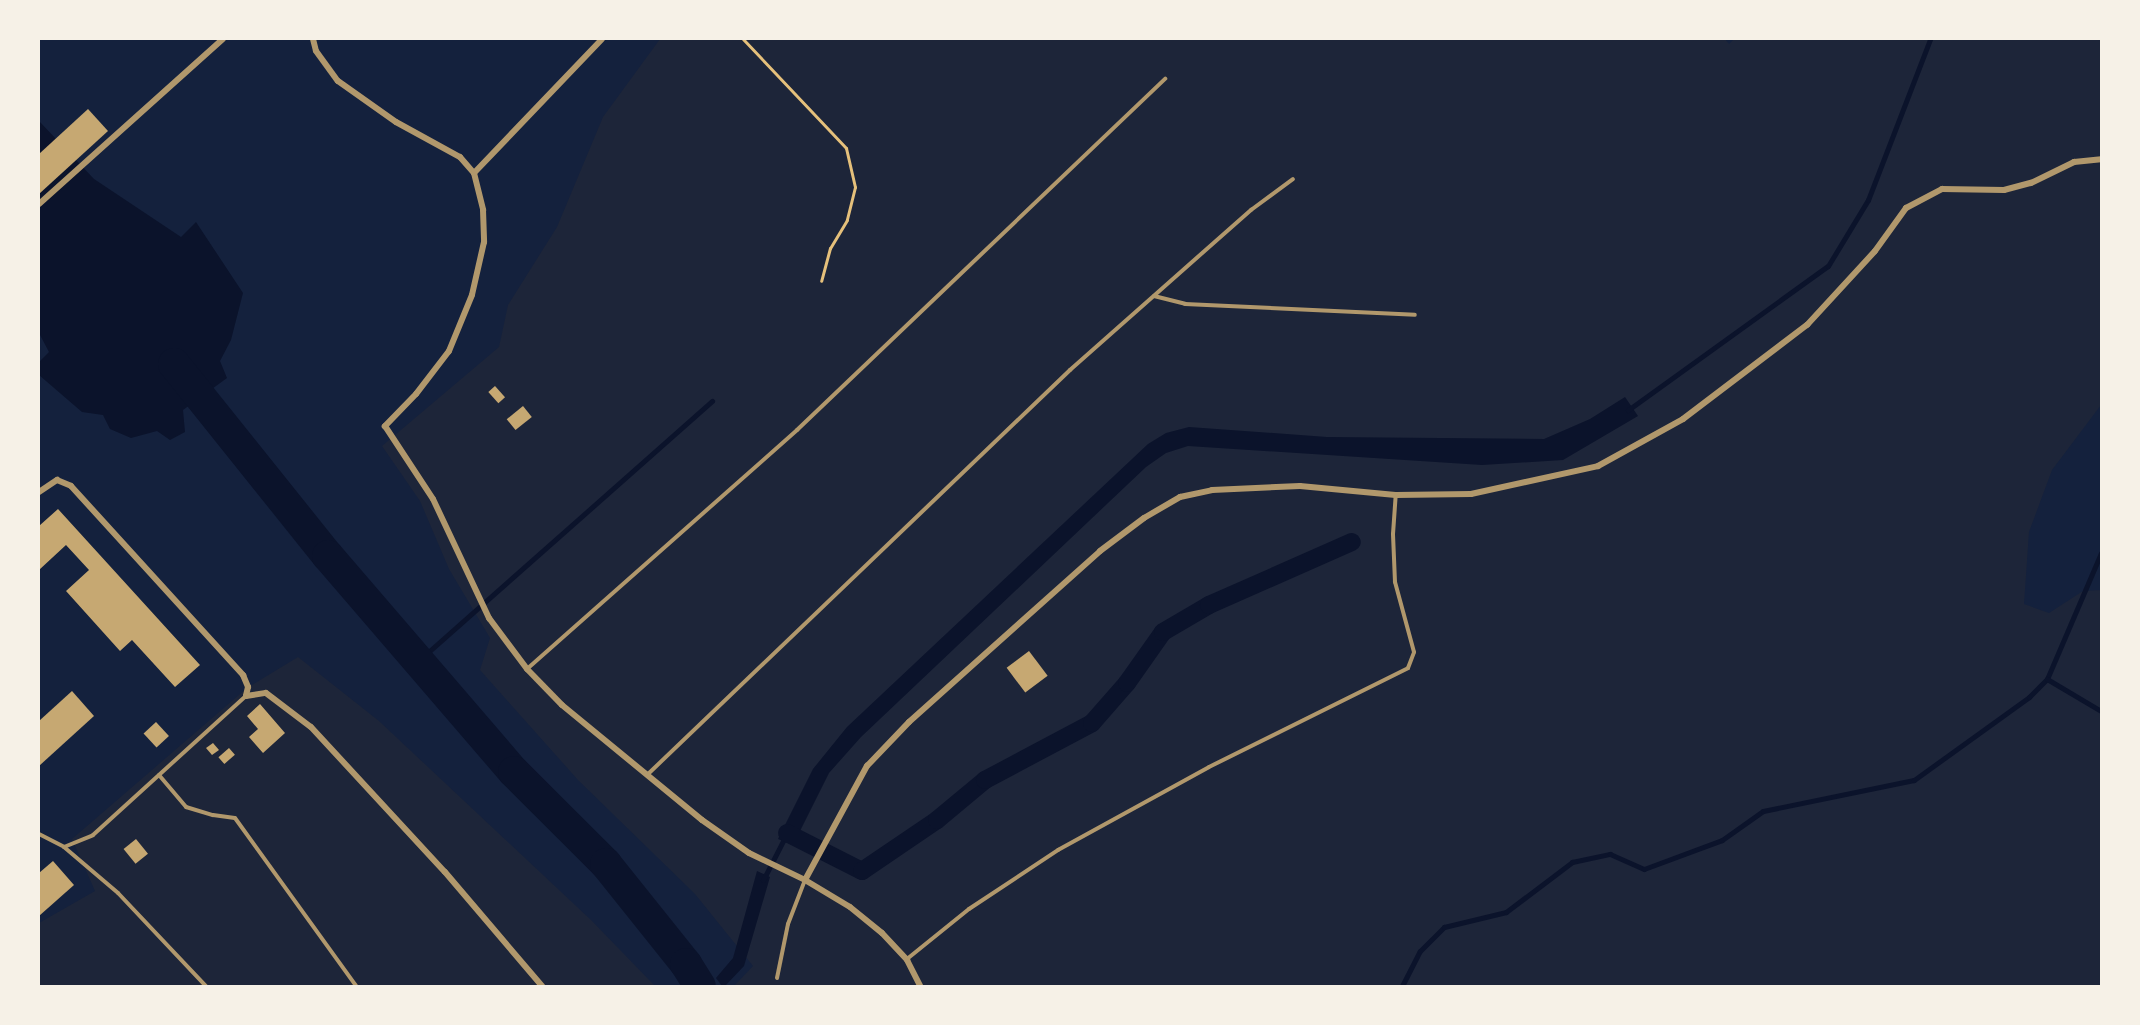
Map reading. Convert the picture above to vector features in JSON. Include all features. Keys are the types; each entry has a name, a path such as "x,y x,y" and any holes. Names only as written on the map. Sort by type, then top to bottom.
{"street":[{"path":"39,204 223,39"},
{"path":"313,39 316,51 338,81 396,122 460,157 474,173 483,210 484,242 472,295 449,351 416,394 385,426 433,499 489,618 527,669 562,705 646,776 749,853 805,880 850,907 882,933 907,960 920,986"},
{"path":"474,173 602,39"},
{"path":"805,880 867,766 909,722 1100,551 1144,518 1180,497 1212,490 1300,486 1396,495 1471,494 1598,466 1683,419 1807,325 1875,251 1906,208 1942,189 2004,190 2031,183 2074,162 2101,159"},
{"path":"39,492 57,480 71,486 243,675 248,687 246,696 266,693 311,727 445,872 542,986"}],"lane":[{"path":"527,669 797,430 1165,78"},
{"path":"646,776 1036,403 1251,210 1293,179"},
{"path":"1154,296 1185,304 1415,315"},
{"path":"907,960 969,909 1058,850 1209,767 1408,668 1414,652 1395,582 1393,534 1396,495"},
{"path":"63,847 93,835 246,696"},
{"path":"159,775 186,807 213,815 235,818 356,986"},
{"path":"39,834 63,847 117,893 206,986"},
{"path":"777,978 788,924 805,880"}],"path":[{"path":"743,39 846,148 855,187 847,220 830,248 821,281"}],"shaded area":[{"path":"660,39 1725,39 1729,44 1734,39 2101,39 2101,405 2052,470 2029,532 2024,604 2049,613 2083,591 2101,590 2101,986 734,986 753,966 695,894 578,780 480,670 490,638 449,569 420,501 382,446 499,347 508,305 557,227 603,117"},
{"path":"39,121 94,179 181,237 196,222 243,293 231,340 220,361 227,378 183,410 185,432 170,440 157,431 131,438 110,429 103,415 82,412 39,375 39,362 49,352 39,333"},
{"path":"1625,397 1638,416 1563,460 1482,465 1188,446 1166,453 1146,467 861,737 829,773 793,845 778,839 813,769 847,727 1148,444 1166,433 1189,427 1327,437 1544,439 1590,419"},
{"path":"298,657 379,721 591,920 655,986 39,986 39,923 95,891 72,839 247,688"},
{"path":"757,871 770,877 744,966 725,986 722,986 716,978 733,958"}],"building":[{"path":"88,109 108,131 39,194 39,154"},
{"path":"495,386 505,397 498,403 488,392"},
{"path":"523,406 532,417 515,430 507,419"},
{"path":"58,509 200,665 175,687 132,640 120,651 66,591 89,570 66,545 39,570 39,526"},
{"path":"1029,651 1048,676 1025,693 1007,668"},
{"path":"72,691 94,716 39,766 39,721"},
{"path":"260,704 285,733 263,753 249,737 258,729 247,716"},
{"path":"156,722 169,736 157,747 144,734"},
{"path":"213,743 219,750 212,755 206,748"},
{"path":"229,748 235,755 224,764 218,757"},
{"path":"136,839 148,854 136,864 124,849"},
{"path":"53,861 74,885 39,916 39,873"}],"waterway":[{"path":"1628,410 1828,266 1868,200 1930,39"},
{"path":"174,364 328,556 514,772 606,864 686,964 700,986"},
{"path":"417,662 712,401"},
{"path":"787,833 862,871 937,820 985,780 1092,723 1127,683 1163,632 1209,605 1352,542"},
{"path":"2047,679 2101,553"},
{"path":"1402,986 1420,951 1444,927 1506,912 1572,862 1610,854 1644,869 1722,840 1763,811 1914,780 2029,697 2047,679 2101,711"},
{"path":"763,880 786,835"}]}
